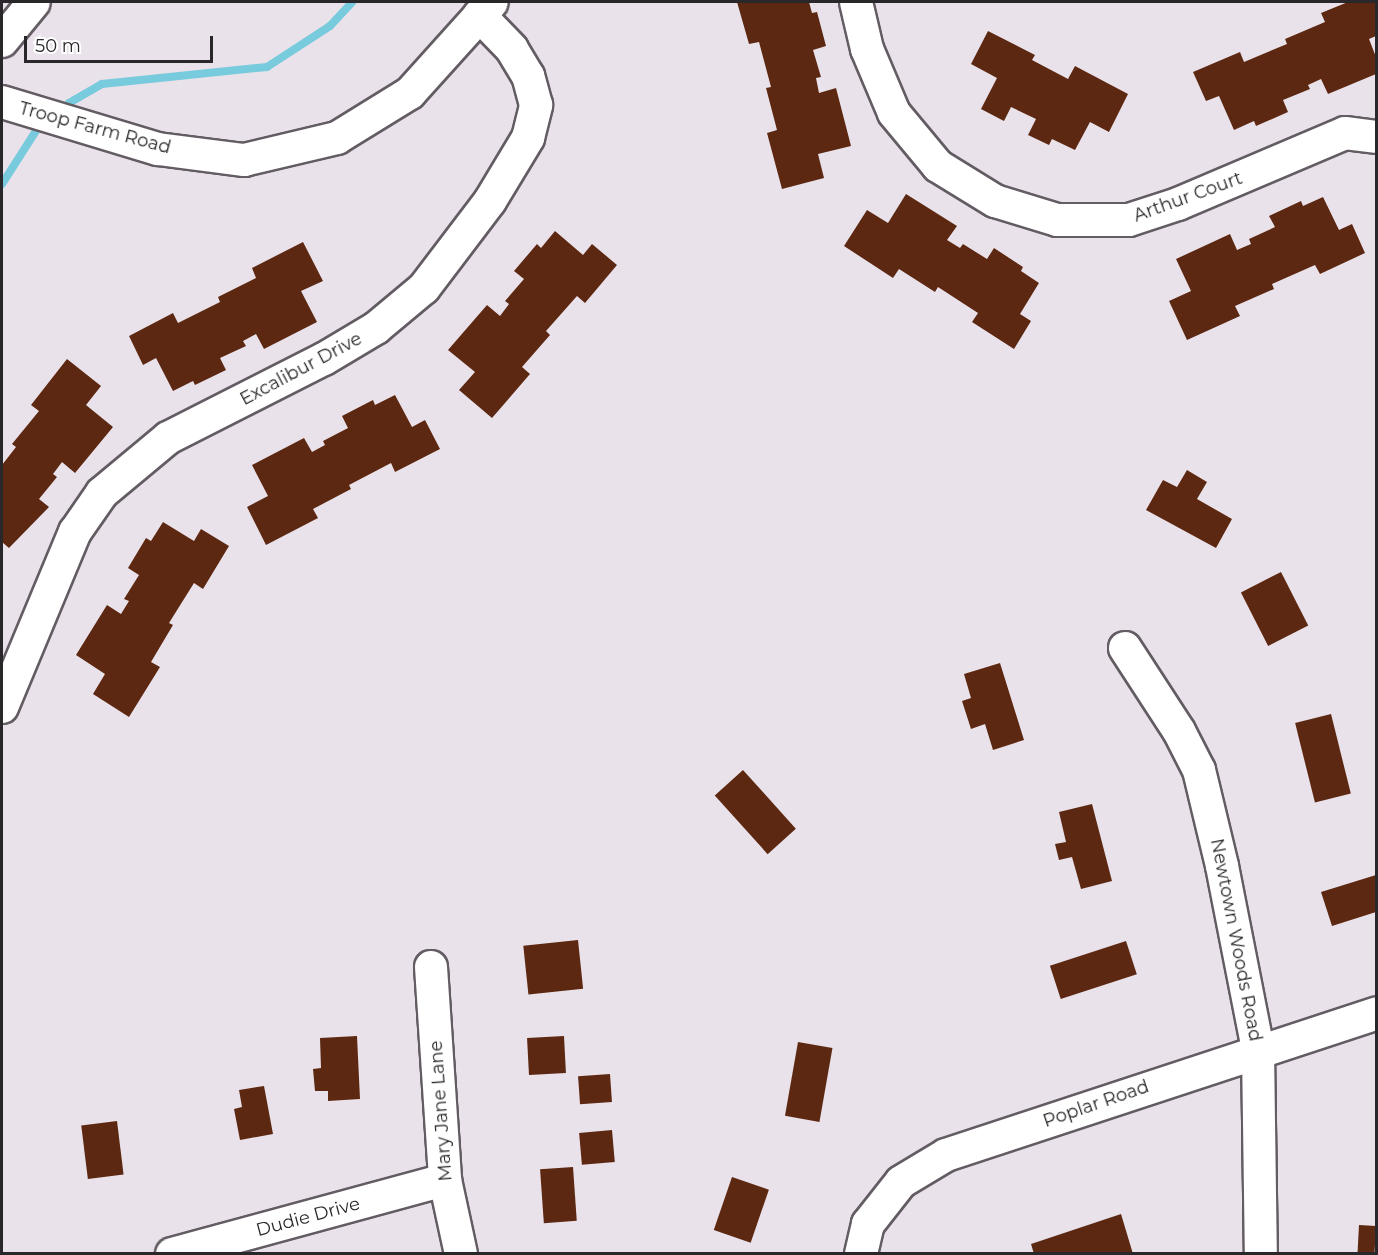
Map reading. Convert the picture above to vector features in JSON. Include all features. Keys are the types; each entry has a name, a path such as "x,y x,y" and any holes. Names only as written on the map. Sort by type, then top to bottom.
{"street":[{"path":"2,41 34,2"},
{"name":"Arthur Court","path":"856,2 867,49 894,113 938,166 995,201 1057,220 1129,220 1178,204 1345,133 1377,137"},
{"name":"Troop Farm Road","path":"2,102 158,149 244,160 337,138 410,93 486,8"},
{"name":"Excalibur Drive","path":"2,707 75,532 102,493 168,438 324,359 376,328 424,288 490,201 528,138 536,105 528,76 486,8"},
{"name":"Newtown Woods Road","path":"1125,648 1179,731 1199,770 1222,866 1258,1050 1261,1254"},
{"name":"Mary Jane Lane","path":"431,967 445,1180 461,1254"},
{"name":"Poplar Road","path":"861,1254 868,1224 901,1182 946,1155 1258,1050 1377,1014"},
{"name":"Dudie Drive","path":"172,1254 445,1180"}],"building":[{"path":"737,2 809,2 812,13 817,12 826,46 813,50 821,77 816,78 819,93 836,88 851,146 818,154 824,178 782,189 767,133 777,130 766,88 771,87 759,42 749,44"},
{"path":"1348,2 1376,2 1376,36 1369,39 1376,57 1376,74 1328,94 1321,79 1308,85 1310,89 1283,100 1288,112 1256,126 1254,121 1234,130 1219,96 1206,101 1193,72 1240,52 1244,62 1287,44 1285,39 1325,22 1321,13"},
{"path":"988,31 1035,55 1032,60 1068,79 1075,66 1128,94 1109,132 1090,122 1075,150 1052,139 1049,145 1028,135 1036,119 1011,107 1004,121 981,109 997,78 971,64"},
{"path":"906,194 957,226 947,240 960,248 963,244 987,259 994,248 1023,267 1021,271 1039,283 1020,314 1031,321 1014,349 972,322 978,313 938,287 935,292 899,269 893,278 844,246 867,210 888,223"},
{"path":"1323,197 1339,230 1352,224 1365,253 1320,274 1315,265 1272,284 1274,289 1235,306 1240,316 1187,340 1169,301 1191,291 1176,259 1230,234 1237,250 1251,244 1249,239 1275,227 1269,216 1301,201 1303,206"},
{"path":"555,231 583,255 592,244 617,265 585,303 577,296 546,331 550,335 522,367 530,374 492,418 459,390 475,372 448,350 487,305 500,316 509,304 505,301 524,279 514,271 537,244 541,248"},
{"path":"303,242 323,281 301,291 317,322 264,349 256,334 243,341 246,346 220,358 226,370 195,385 193,381 173,391 156,358 143,365 129,336 173,313 178,323 220,302 218,297 256,278 252,268"},
{"path":"67,359 101,386 86,405 113,427 75,473 62,462 53,474 57,477 39,499 49,507 9,548 2,542 2,465 16,447 12,444 39,411 31,405"},
{"path":"395,395 412,427 425,420 440,449 395,472 391,463 349,485 351,489 313,509 318,518 266,545 247,507 268,496 252,465 304,438 312,452 325,445 323,441 348,428 342,416 373,400 375,405"},
{"path":"1187,470 1207,482 1197,499 1232,519 1216,548 1146,510 1163,480 1177,487"},
{"path":"163,522 194,541 201,529 229,546 203,589 194,583 169,623 173,625 151,662 160,667 129,717 93,694 105,674 76,655 107,605 121,614 129,601 124,599 139,575 128,568 146,538 151,541"},
{"path":"1281,572 1308,625 1268,646 1241,592"},
{"path":"1000,663 1024,740 993,750 985,724 971,729 962,701 971,698 964,674"},
{"path":"1331,714 1351,794 1315,803 1295,723"},
{"path":"743,770 796,829 768,854 715,795"},
{"path":"1092,804 1112,881 1081,889 1072,857 1059,860 1055,844 1066,842 1059,812"},
{"path":"1376,875 1376,912 1332,926 1321,892"},
{"path":"578,940 583,989 528,994 523,946"},
{"path":"1126,941 1137,974 1061,999 1050,966"},
{"path":"357,1036 360,1099 328,1101 328,1091 315,1091 313,1069 321,1068 320,1038"},
{"path":"564,1036 566,1073 529,1075 527,1038"},
{"path":"798,1042 832,1048 819,1122 785,1116"},
{"path":"610,1074 612,1102 580,1104 578,1076"},
{"path":"264,1086 273,1134 240,1140 234,1109 242,1107 239,1090"},
{"path":"117,1121 124,1175 88,1179 81,1125"},
{"path":"612,1130 615,1162 582,1165 579,1133"},
{"path":"573,1167 577,1221 544,1223 540,1169"},
{"path":"732,1177 769,1190 751,1243 714,1230"},
{"path":"1121,1214 1133,1254 1034,1254 1031,1244"},
{"path":"1359,1225 1376,1226 1375,1254 1357,1254"}],"waterway":[{"path":"69,103 102,84 267,67 330,26 352,2"},
{"path":"2,184 41,123"}]}
